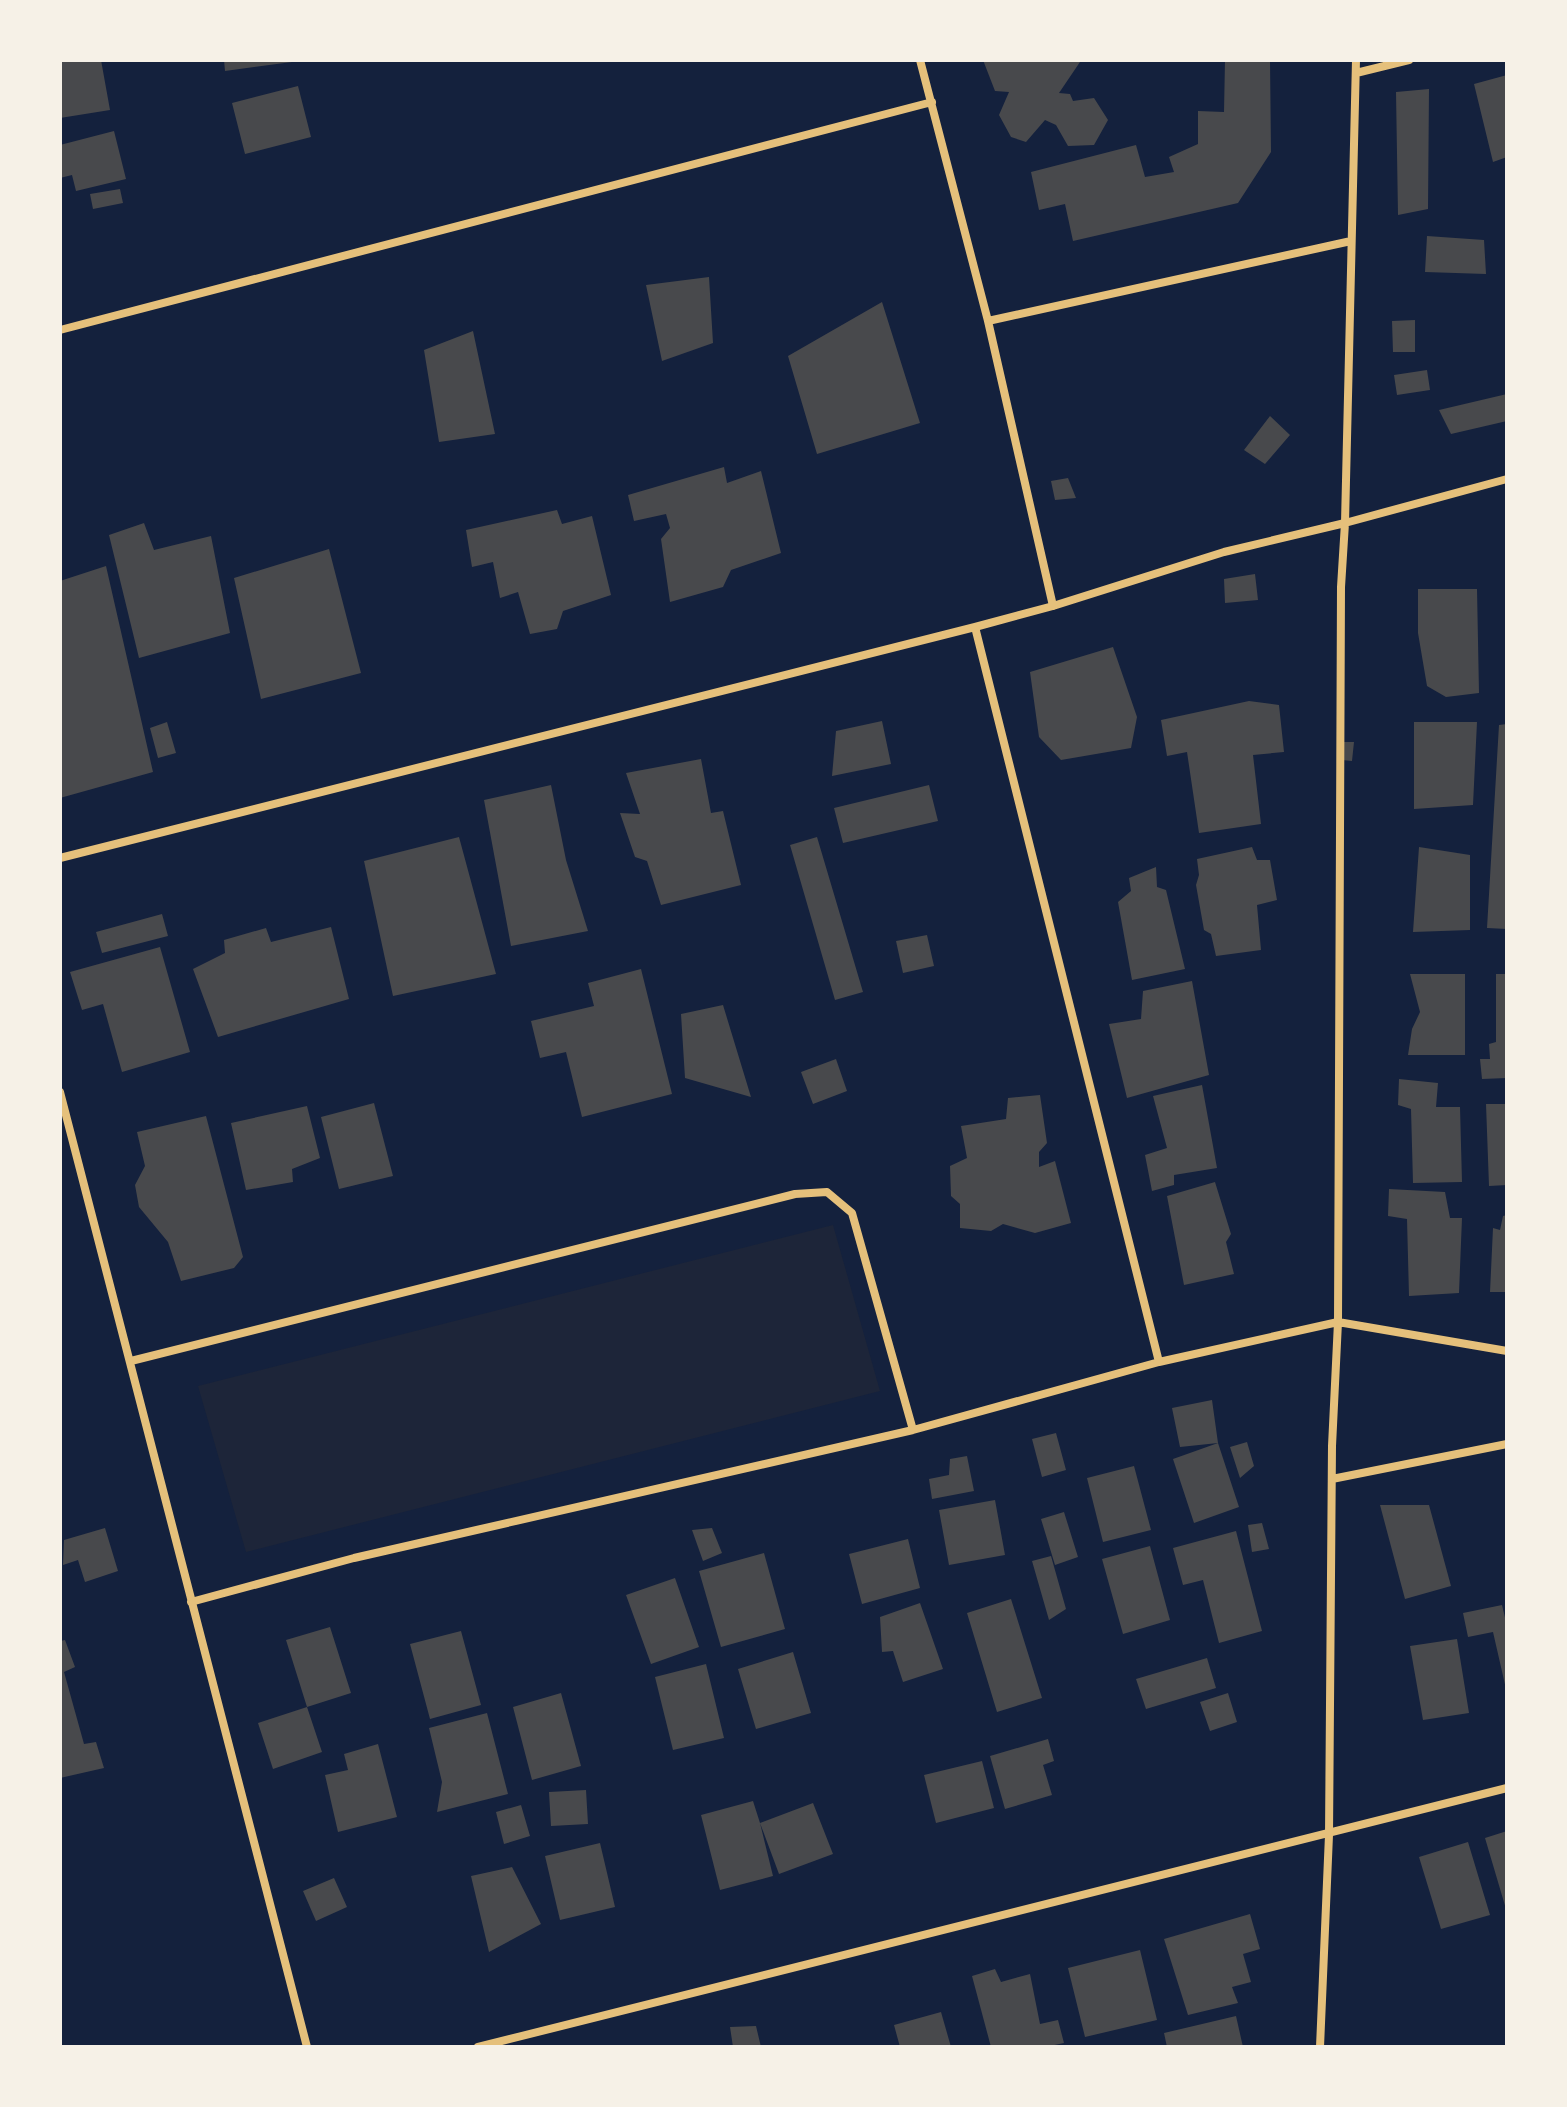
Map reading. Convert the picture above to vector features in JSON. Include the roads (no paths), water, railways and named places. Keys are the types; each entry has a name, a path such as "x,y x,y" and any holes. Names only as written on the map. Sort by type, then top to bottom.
{"street":[{"path":"920,60 988,321 1053,606"},
{"path":"1320,2047 1329,1835 1332,1479 1338,1322 1341,587 1356,60"},
{"path":"1356,73 1409,60"},
{"path":"60,330 932,102"},
{"path":"988,321 1351,241"},
{"path":"60,858 975,627 1224,552 1507,479"},
{"path":"975,627 1159,1362"},
{"path":"60,1092 307,2047"},
{"path":"131,1361 795,1194 827,1192 852,1213 913,1430"},
{"path":"191,1602 354,1558 913,1430 1159,1362 1338,1322 1507,1351"},
{"path":"1332,1479 1507,1444"},
{"path":"478,2047 1507,1788"}]}
